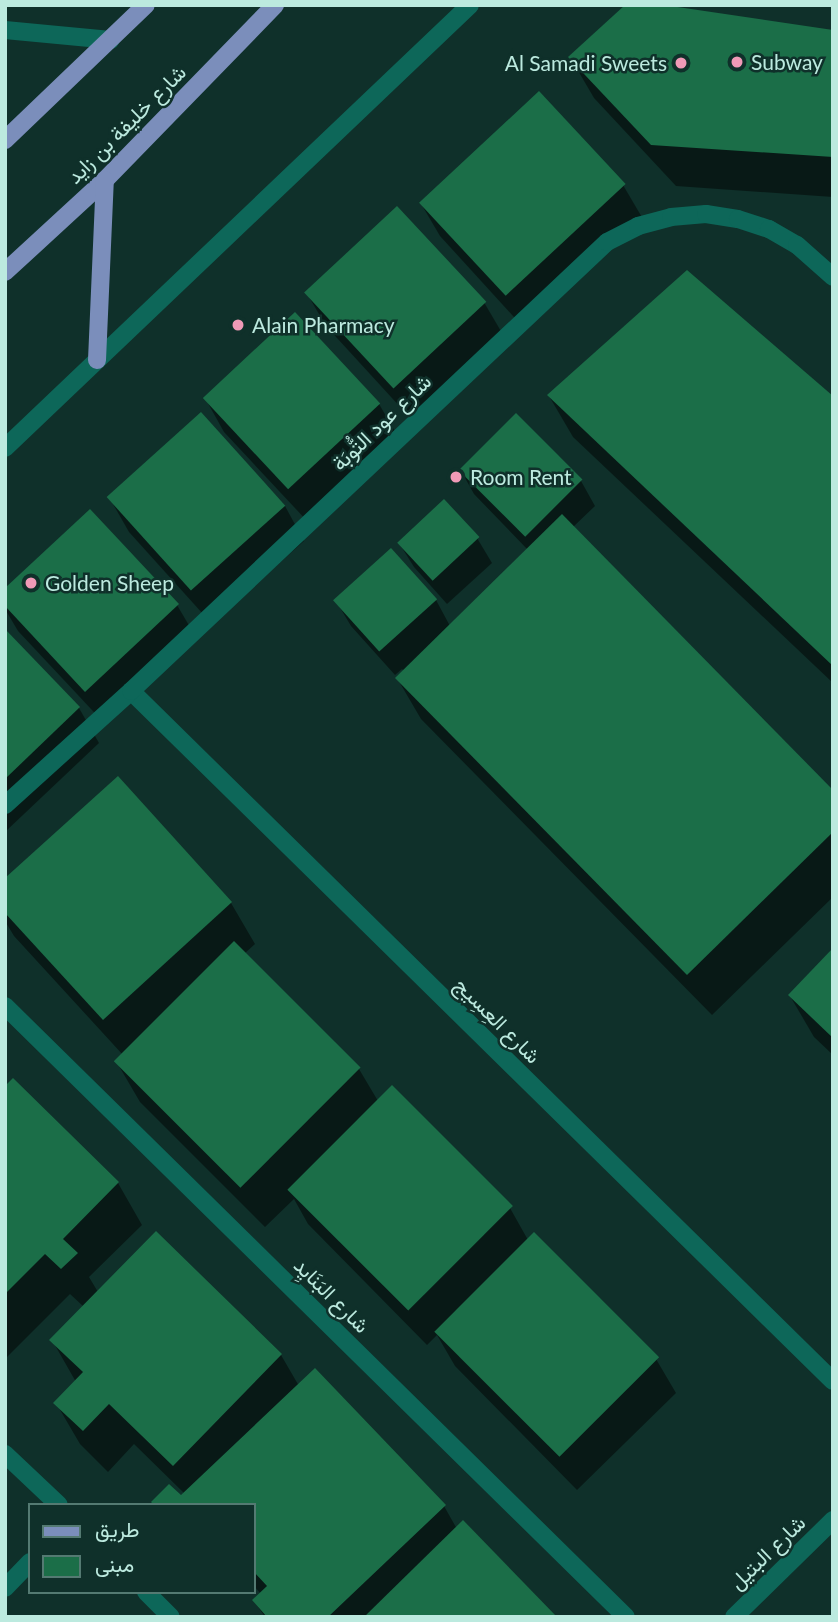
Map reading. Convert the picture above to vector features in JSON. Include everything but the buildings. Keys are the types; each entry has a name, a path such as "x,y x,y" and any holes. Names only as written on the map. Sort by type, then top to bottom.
{"main road":[{"path":"5,140 146,5"},
{"name":"شارع خليفة بن زايد","path":"5,272 105,180 275,5"},
{"path":"97,360 105,180"}],"street":[{"path":"5,448 470,5"},
{"path":"5,30 111,40"},
{"name":"شارع عود التُّوبَة","path":"5,805 131,691 607,242 638,226 671,217 706,214 738,219 769,229 797,245 833,277"},
{"name":"شارع العِسِيج","path":"131,691 833,1381"},
{"name":"شارع البَنَايِد","path":"5,1006 626,1617"},
{"path":"5,1454 57,1503"},
{"name":"شارع البتيل","path":"734,1617 833,1520"},
{"path":"5,1588 28,1564"},
{"path":"148,1594 171,1617"}],"place":[{"name":"Subway","path":"737,62"},
{"name":"Al Samadi Sweets","path":"681,63"},
{"name":"Alain Pharmacy","path":"238,325"},
{"name":"Room Rent","path":"456,477"},
{"name":"Golden Sheep","path":"31,583"}]}
